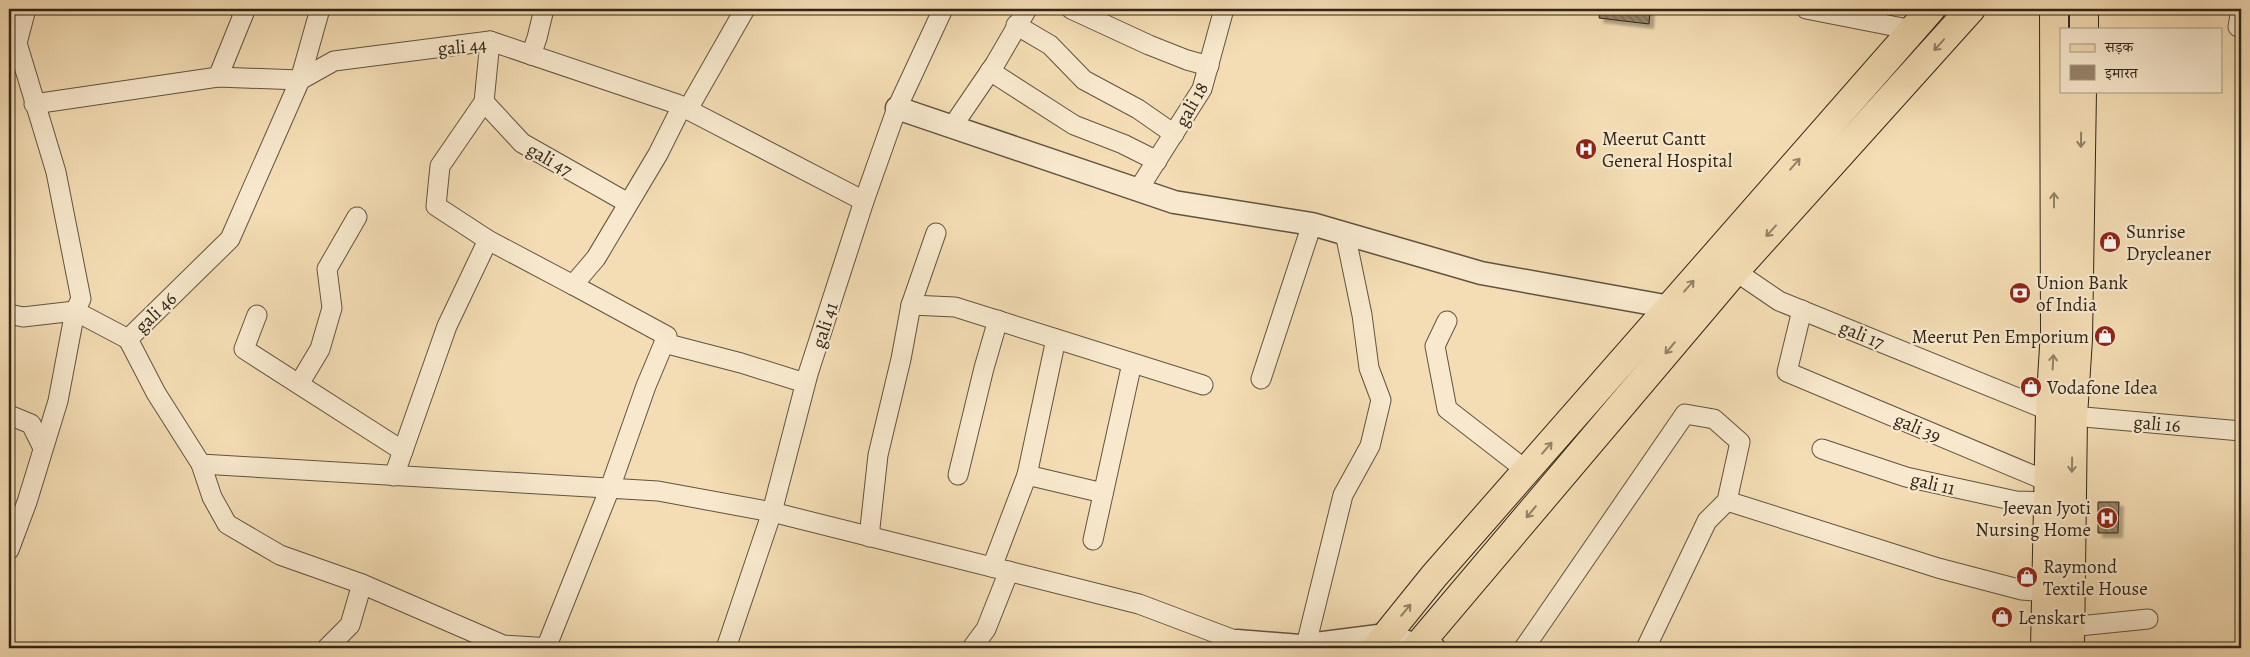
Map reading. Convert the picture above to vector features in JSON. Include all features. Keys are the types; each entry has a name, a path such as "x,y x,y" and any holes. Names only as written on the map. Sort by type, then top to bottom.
{"main road":[{"path":"1381,641 1931,9"},
{"path":"1423,647 1735,271 1971,9"},
{"path":"2054,9 2054,331 2062,414 2070,638"},
{"path":"2084,9 2084,28"},
{"path":"2045,648 2048,492 2078,339 2082,92"}],"street":[{"path":"9,550 44,448 58,400 75,311 81,298 56,172 13,38 26,9"},
{"path":"218,77 244,13 239,9"},
{"name":"gali 46","path":"75,311 128,339 230,239 300,80 320,9"},
{"path":"531,55 538,38 544,9"},
{"path":"574,285 596,258 745,9"},
{"name":"gali 41","path":"726,648 772,512 806,383 864,201 897,108 943,9"},
{"path":"952,127 990,71 1028,9"},
{"path":"1071,9 1149,45 1187,60 1209,66"},
{"name":"gali 18","path":"1138,190 1202,89 1224,9"},
{"path":"1806,9 1913,30"},
{"path":"1016,26 1050,45 1084,80 1138,109 1174,134"},
{"path":"128,339 156,393 201,464 212,497 227,524 280,555 362,584 503,644 548,648 610,488 646,386 667,336 488,240 436,206 440,166 484,102 490,41"},
{"name":"gali 44","path":"300,80 334,61 490,41 685,108 864,201"},
{"path":"990,71 1074,126 1123,144 1157,161"},
{"path":"34,104 218,77 300,80"},
{"name":"gali 47","path":"484,102 522,144 628,203"},
{"path":"897,108 1174,202 1312,224 1482,273 1670,307"},
{"path":"299,384 320,349 332,308 327,270 356,217"},
{"path":"1262,380 1312,224"},
{"path":"869,537 878,455 901,359 910,305 936,233"},
{"path":"1306,645 1343,495 1370,446 1381,400 1369,368 1362,315 1345,233"},
{"path":"394,476 446,326 488,240"},
{"name":"gali 17","path":"1735,271 1779,301 2062,414"},
{"path":"910,305 955,307 1203,385"},
{"name":"gali 39","path":"1802,310 1787,372 2048,492"},
{"path":"9,314 23,317 75,311"},
{"path":"257,315 244,349 403,451"},
{"path":"958,475 984,368 998,320"},
{"path":"1447,321 1434,346 1447,409 1527,471"},
{"path":"972,648 986,628 1000,569 1027,475 1056,339"},
{"path":"664,343 741,363 806,383"},
{"path":"1093,540 1132,362"},
{"path":"1524,648 1685,414 1714,419 1740,442 1727,501 1707,521 1646,648"},
{"name":"gali 16","path":"2062,414 2241,431"},
{"path":"9,415 31,424 44,448"},
{"name":"gali 11","path":"1822,449 1906,477 2016,501 2048,492"},
{"path":"201,464 658,491 772,512 1139,604 1231,645 1306,645 1381,641 1423,647"},
{"path":"1027,475 1103,493"},
{"path":"1727,501 1938,568 2022,590 2046,592"},
{"path":"327,648 350,625 362,584"},
{"path":"2070,638 2148,619"}],"building":[{"path":"1600,9 1650,9 1649,24 1599,18"},
{"path":"2098,502 2119,502 2118,533 2098,533"}],"place":[{"name":"Meerut Cantt General Hospital","path":"1586,149"},
{"name":"Sunrise Drycleaner","path":"2110,242"},
{"name":"Union Bank of India","path":"2020,293"},
{"name":"Meerut Pen Emporium","path":"2105,336"},
{"name":"Vodafone Idea","path":"2031,387"},
{"name":"Jeevan Jyoti Nursing Home","path":"2107,518"},
{"name":"Raymond Textile House","path":"2027,577"},
{"name":"Lenskart","path":"2002,617"}]}
